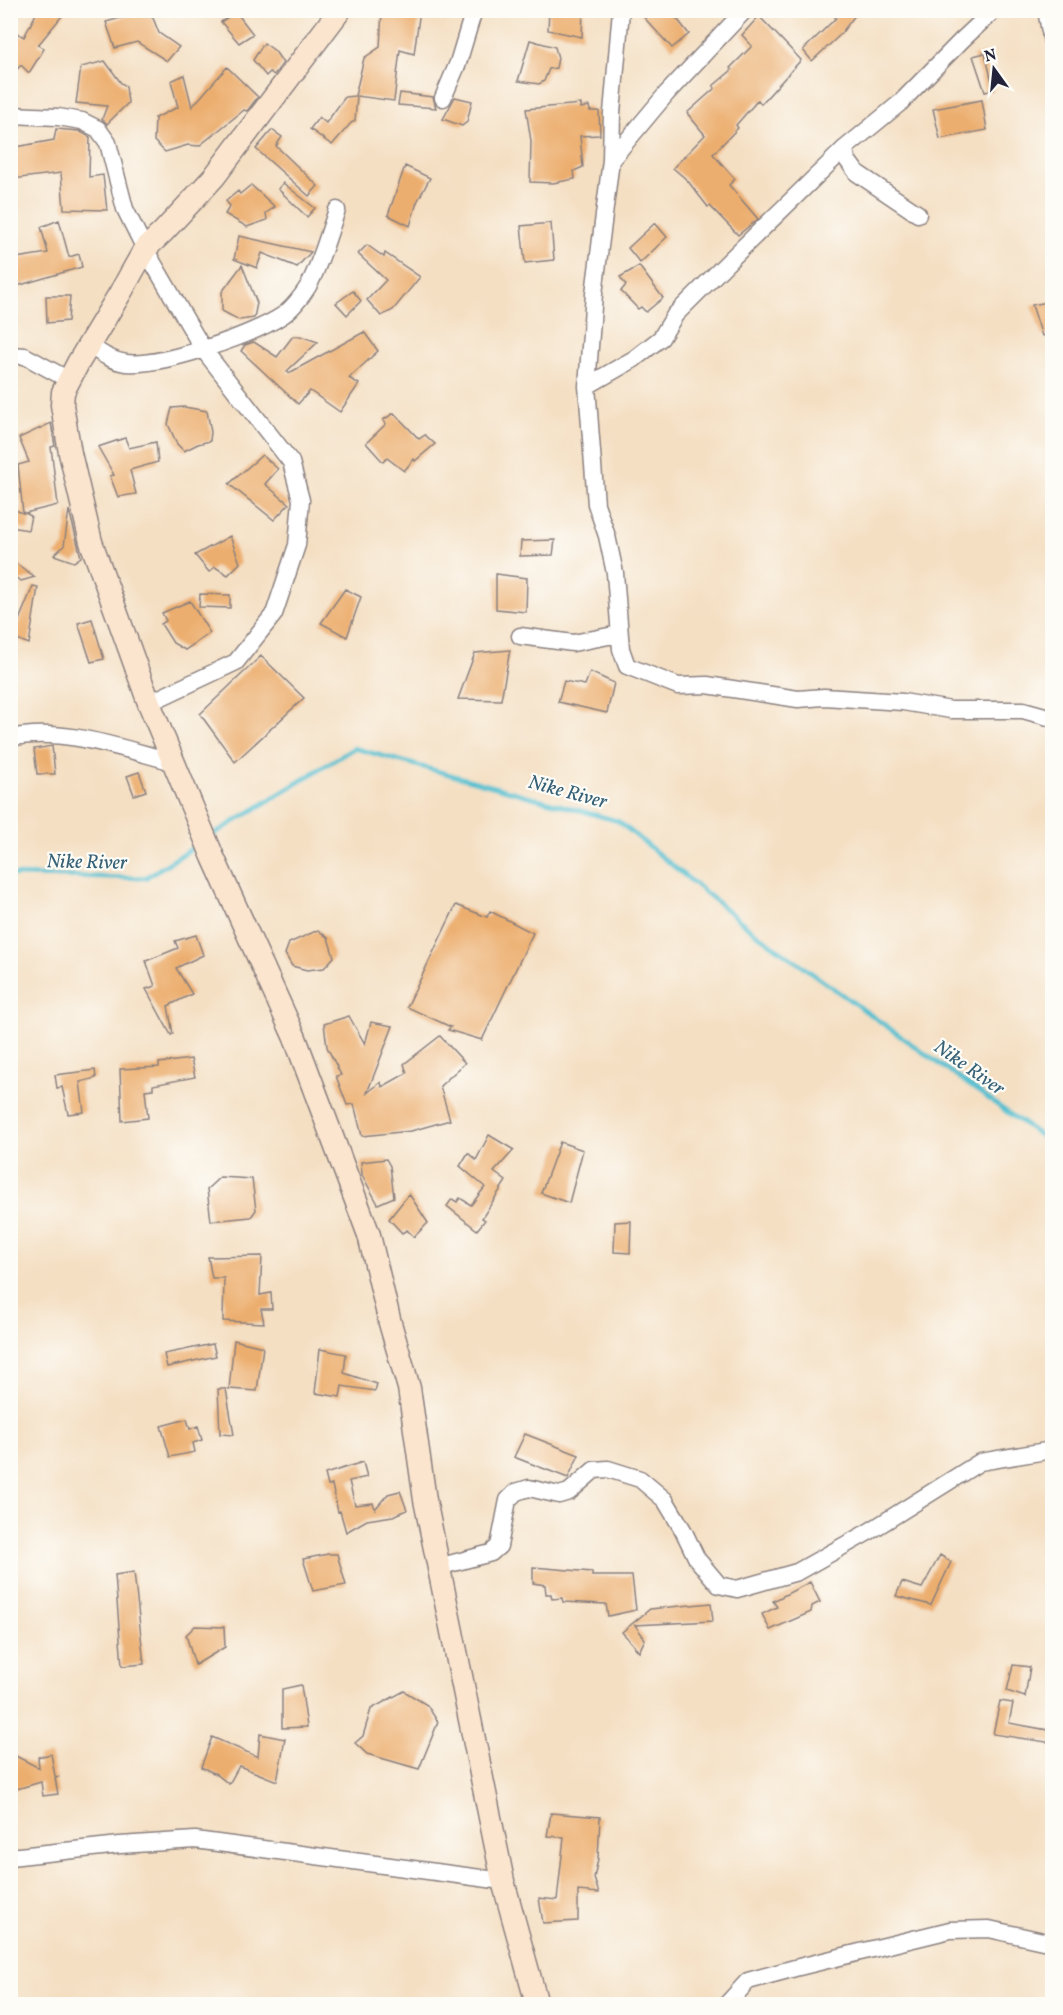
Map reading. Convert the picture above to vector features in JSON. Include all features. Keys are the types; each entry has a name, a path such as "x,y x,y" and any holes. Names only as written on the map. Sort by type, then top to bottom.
{"street":[{"path":"340,10 214,177 145,249 69,380 63,392 62,405 70,453 91,542 148,703 213,856 295,1038 369,1235 390,1323 409,1388 424,1500 503,1881 537,2004"},
{"path":"443,98 458,63 474,10"},
{"path":"621,10 612,113 611,160 594,294 587,386 596,504 607,536 615,573 619,634 627,666 678,686 707,685 798,699 824,697 903,702 951,710 1023,711 1053,718"},
{"path":"611,160 675,84 745,10"},
{"path":"587,386 634,359 661,338 675,315 844,149 900,103 994,10"},
{"path":"1046,10 1053,42"},
{"path":"10,115 58,117 82,121 98,129 108,143 125,209 145,249 203,349 291,462 301,500 297,545 274,614 236,662 148,703"},
{"path":"844,149 848,161 857,173 918,214"},
{"path":"89,345 108,358 127,363 160,360 203,349 251,331 284,315 308,288 337,210"},
{"path":"10,355 25,356 69,380"},
{"path":"520,636 573,643 619,634"},
{"path":"10,738 33,734 68,736 174,762"},
{"path":"438,1567 491,1553 499,1546 508,1500 516,1492 529,1488 559,1495 569,1492 594,1470 608,1469 639,1479 665,1500 697,1559 719,1584 737,1589 797,1572 870,1531 980,1462 1053,1450"},
{"path":"10,1857 120,1845 195,1840 503,1881"},
{"path":"727,2004 748,1981 950,1930 989,1929 1053,1943"}],"building":[{"path":"38,10 67,10 38,45 44,49 29,73 21,65 10,77 10,29 24,37"},
{"path":"382,10 420,10 414,54 400,50 394,101 357,96 355,121 332,145 310,129 319,117 326,123 345,97 355,96 364,58 380,47"},
{"path":"549,10 583,10 582,37 548,30"},
{"path":"637,10 670,10 689,34 672,48"},
{"path":"829,10 859,10 840,35 812,61 803,50 836,18"},
{"path":"142,12 153,18 159,33 179,47 167,61 137,42 115,48 106,22"},
{"path":"236,12 253,34 239,43 221,22"},
{"path":"759,16 801,60 761,104 758,100 736,125 738,128 713,154 735,179 729,185 758,219 738,235 710,206 708,207 687,180 673,168 705,135 687,113 715,88 713,86 732,70 730,68 752,46 742,35"},
{"path":"530,40 555,47 558,58 556,68 549,69 544,81 539,84 518,81"},
{"path":"264,43 275,51 283,63 274,75 270,72 266,76 253,60"},
{"path":"985,53 994,90 985,92 973,56"},
{"path":"105,61 121,83 126,86 128,103 107,124 102,119 107,106 76,103 81,67"},
{"path":"227,67 258,97 247,111 244,110 199,146 188,145 165,152 154,141 155,118 178,107 171,81 184,75 192,107"},
{"path":"400,93 433,97 436,108 398,105"},
{"path":"455,97 472,101 467,122 462,126 443,119"},
{"path":"982,100 987,130 940,139 933,109"},
{"path":"581,104 581,108 589,106 590,111 599,111 600,135 580,136 583,167 574,171 575,179 553,183 530,182 531,141 526,109"},
{"path":"56,129 79,131 90,137 89,177 103,175 107,210 64,209 61,173 12,179 10,148 54,140"},
{"path":"272,130 282,137 276,146 318,186 309,196 256,149"},
{"path":"405,166 430,178 417,202 410,226 388,215"},
{"path":"283,183 315,208 307,217 278,189"},
{"path":"251,185 275,207 266,213 267,220 247,227 225,214 230,206 226,201 238,191 240,194"},
{"path":"59,220 69,257 79,254 82,267 10,288 10,259 48,253 41,227"},
{"path":"551,223 554,260 525,263 521,226"},
{"path":"655,223 667,237 640,263 628,248"},
{"path":"239,236 311,252 297,267 262,253 257,268 234,259"},
{"path":"367,245 384,257 385,253 420,277 393,310 381,316 367,300 386,280 358,254"},
{"path":"242,265 257,303 254,318 239,320 222,311 222,292"},
{"path":"639,266 663,298 646,312 641,307 638,309 621,291 626,285 620,277"},
{"path":"353,291 361,301 347,315 336,303"},
{"path":"46,296 70,296 68,321 47,323"},
{"path":"1053,301 1053,334 1042,336 1032,305"},
{"path":"364,332 378,351 349,378 359,384 340,412 310,391 298,404 241,351 245,345 254,342 277,357 293,336 318,342 287,371 289,373"},
{"path":"184,407 207,411 211,432 210,441 184,451 177,444 168,424 172,408"},
{"path":"394,413 419,439 425,435 435,444 415,461 414,459 404,471 387,458 383,462 366,443 386,424 383,420"},
{"path":"51,423 55,446 51,447 58,505 25,513 31,516 28,530 10,527 10,508 23,513 18,465 29,462 19,438"},
{"path":"125,438 129,448 156,442 158,462 130,470 136,494 118,497 110,476 114,475 98,447"},
{"path":"262,455 278,469 265,484 289,504 274,520 229,484"},
{"path":"69,510 81,557 74,562 54,555 64,546"},
{"path":"230,536 240,563 228,575 215,567 209,572 195,555"},
{"path":"555,540 553,555 520,556 521,541"},
{"path":"10,559 35,577 21,581 10,575"},
{"path":"496,574 527,578 526,612 496,609"},
{"path":"33,586 38,587 29,644 12,637"},
{"path":"345,589 361,597 347,637 321,623"},
{"path":"200,594 230,595 230,608 199,607"},
{"path":"190,601 210,633 185,650 173,643 161,624 166,621 162,613"},
{"path":"92,619 104,659 91,662 78,623"},
{"path":"510,650 501,700 458,699 475,653"},
{"path":"261,656 304,698 235,762 200,714"},
{"path":"590,672 614,683 607,713 558,702 564,681 585,685"},
{"path":"52,746 55,774 37,774 34,749"},
{"path":"139,772 146,791 134,795 127,776"},
{"path":"456,905 487,917 490,911 533,933 482,1040 448,1030 451,1027 407,1007"},
{"path":"318,930 328,938 334,957 324,968 307,970 292,966 285,954 289,943"},
{"path":"196,935 203,955 176,968 192,994 168,1006 173,1034 171,1035 146,989 155,986 146,961 178,948 175,941"},
{"path":"349,1016 365,1044 371,1022 393,1026 367,1093 381,1082 382,1087 407,1073 404,1064 440,1036 465,1063 440,1086 450,1120 411,1131 362,1136 354,1104 347,1105 336,1076 341,1075 327,1047 324,1024"},
{"path":"191,1059 195,1077 153,1085 153,1089 145,1090 148,1118 122,1121 120,1069 159,1067 159,1063"},
{"path":"95,1070 96,1078 80,1082 84,1112 68,1114 62,1087 57,1088 55,1075"},
{"path":"489,1135 514,1150 494,1172 506,1181 482,1218 485,1220 477,1230 447,1206 452,1199 457,1202 460,1198 471,1205 485,1187 460,1166 468,1153 476,1160"},
{"path":"560,1142 583,1150 569,1203 541,1193"},
{"path":"386,1159 390,1166 394,1197 378,1204 362,1175 361,1162"},
{"path":"220,1177 252,1179 256,1210 251,1217 211,1221 207,1189"},
{"path":"409,1194 428,1223 414,1237 407,1230 402,1233 389,1219"},
{"path":"631,1221 630,1253 614,1252 615,1222"},
{"path":"262,1256 260,1295 271,1293 272,1309 261,1309 264,1323 223,1321 224,1278 212,1278 208,1257"},
{"path":"234,1340 263,1347 257,1391 229,1389"},
{"path":"213,1344 216,1356 167,1367 164,1354"},
{"path":"320,1349 346,1354 344,1373 377,1384 375,1391 342,1386 340,1397 315,1393"},
{"path":"218,1389 226,1389 234,1435 220,1434"},
{"path":"187,1419 190,1429 198,1426 202,1440 193,1443 195,1452 170,1457 161,1426"},
{"path":"525,1434 579,1455 568,1478 514,1457"},
{"path":"363,1462 367,1477 349,1481 355,1505 373,1503 375,1509 388,1494 400,1491 407,1510 393,1516 367,1520 346,1532 340,1511 338,1512 332,1485 328,1486 325,1474"},
{"path":"337,1554 346,1585 313,1591 303,1559"},
{"path":"940,1555 951,1562 931,1605 896,1596 902,1582 922,1588"},
{"path":"533,1567 592,1572 592,1576 632,1576 636,1610 608,1616 606,1604 563,1602 562,1598 552,1599 551,1594 546,1594 545,1585 533,1583"},
{"path":"134,1572 144,1664 122,1666 115,1575"},
{"path":"810,1582 820,1602 812,1606 811,1612 770,1630 762,1614 777,1607 773,1601"},
{"path":"711,1603 713,1621 635,1625 645,1639 639,1652 622,1632 650,1609"},
{"path":"195,1626 224,1627 225,1647 195,1665 186,1635"},
{"path":"1013,1665 1030,1667 1025,1697 1007,1691"},
{"path":"301,1685 307,1727 282,1728 282,1689"},
{"path":"404,1691 427,1705 438,1722 419,1769 367,1754 355,1743 363,1736 371,1709"},
{"path":"1000,1701 1013,1703 1009,1723 1053,1731 1053,1743 993,1734"},
{"path":"260,1734 285,1739 277,1781 239,1766 229,1784 216,1774 201,1767 212,1737 258,1757"},
{"path":"10,1753 39,1768 38,1757 51,1754 55,1776 58,1777 55,1778 58,1794 43,1796 41,1782 10,1791"},
{"path":"551,1813 600,1817 598,1859 594,1878 599,1893 578,1891 578,1921 543,1923 539,1898 557,1900 564,1837 547,1836"}],"waterway":[{"name":"Nike River","path":"211,836 354,748 618,821 750,929 1052,1144"},
{"name":"Nike River","path":"10,875 145,878 199,844"}]}
